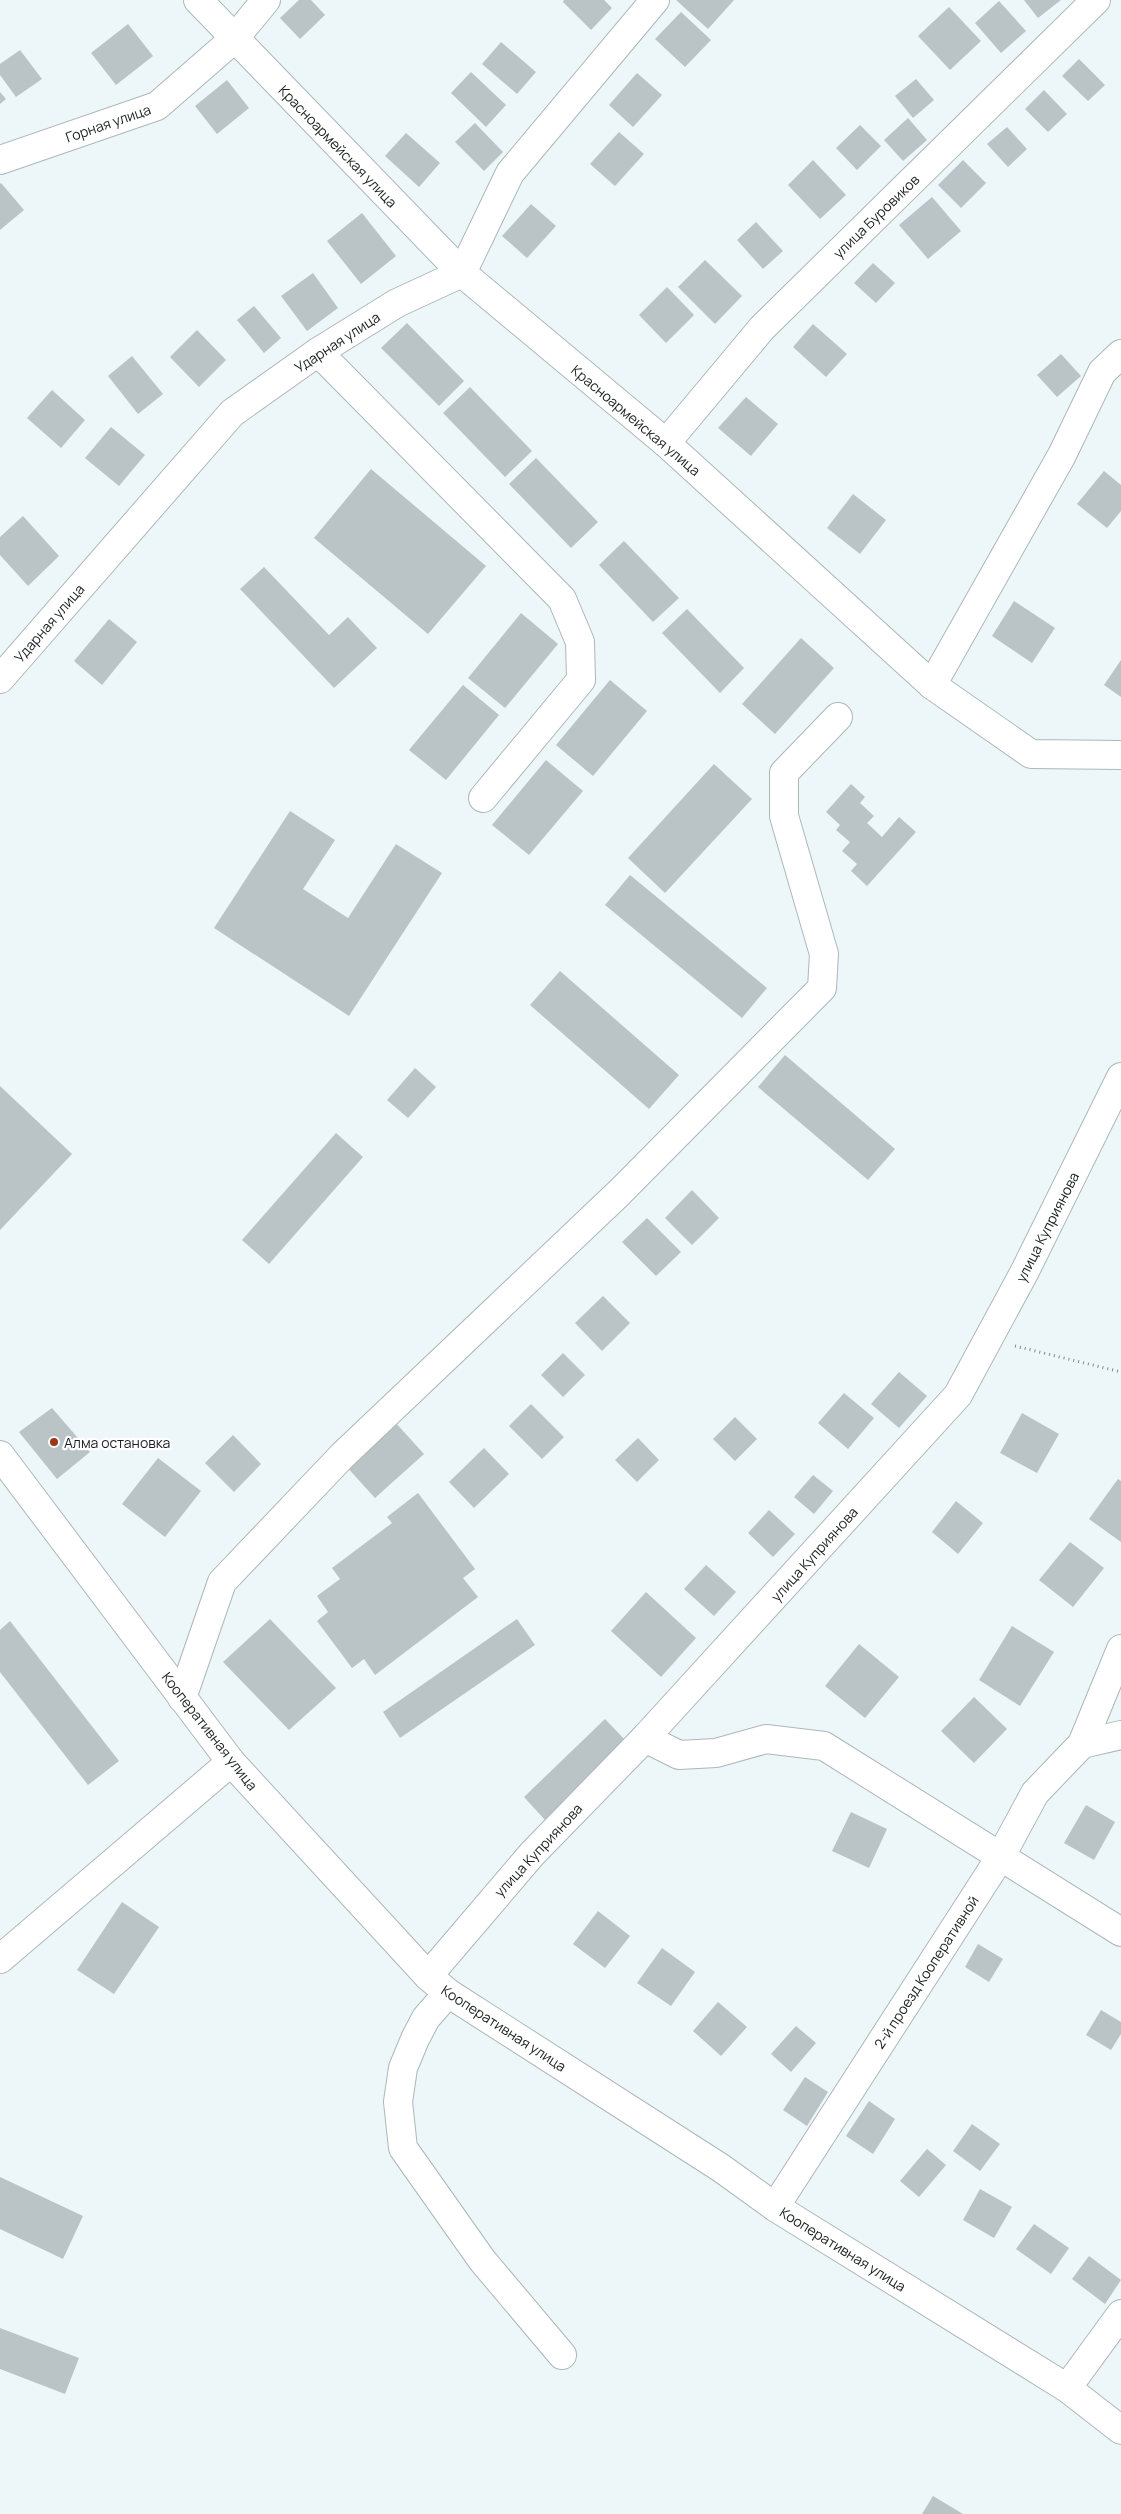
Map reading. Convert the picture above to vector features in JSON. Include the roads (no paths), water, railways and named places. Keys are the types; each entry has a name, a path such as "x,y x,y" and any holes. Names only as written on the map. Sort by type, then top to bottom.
{"street":[{"name":"Красноармейская улица","path":"198,0 462,274 666,443 932,685 1031,754 1121,755"},
{"name":"Горная улица","path":"0,160 156,106 234,39 266,0"},
{"path":"462,274 510,173 655,0"},
{"name":"улица Буровиков","path":"666,443 762,328 1096,0"},
{"name":"Ударная улица","path":"0,679 232,413 318,352 397,303 462,274"},
{"path":"318,352 562,599 580,642 581,680 483,798"},
{"path":"932,685 1062,455 1102,372 1121,354"},
{"path":"182,1698 222,1582 342,1456 619,1193 822,988 824,954 784,816 784,773 838,717"},
{"name":"улица Куприянова","path":"562,2355 482,2260 403,2148 398,2102 403,2068 426,2018 438,1984 532,1854 645,1738 958,1395 1025,1271 1121,1077"},
{"name":"Кооперативная улица","path":"0,1455 231,1762 438,1984 721,2168 775,2206 1067,2388 1121,2430"},
{"path":"1082,1744 1121,1649"},
{"path":"1082,1744 1121,1735"},
{"path":"645,1738 679,1755 716,1753 766,1740 824,1746 1121,1932"},
{"name":"2-й проезд Кооперативной","path":"775,2206 1001,1856 1034,1793 1082,1744"},
{"path":"0,1959 231,1762"},
{"path":"1067,2388 1121,2314"}],"place":[{"name":"Алма остановка","path":"54,1442"}]}
